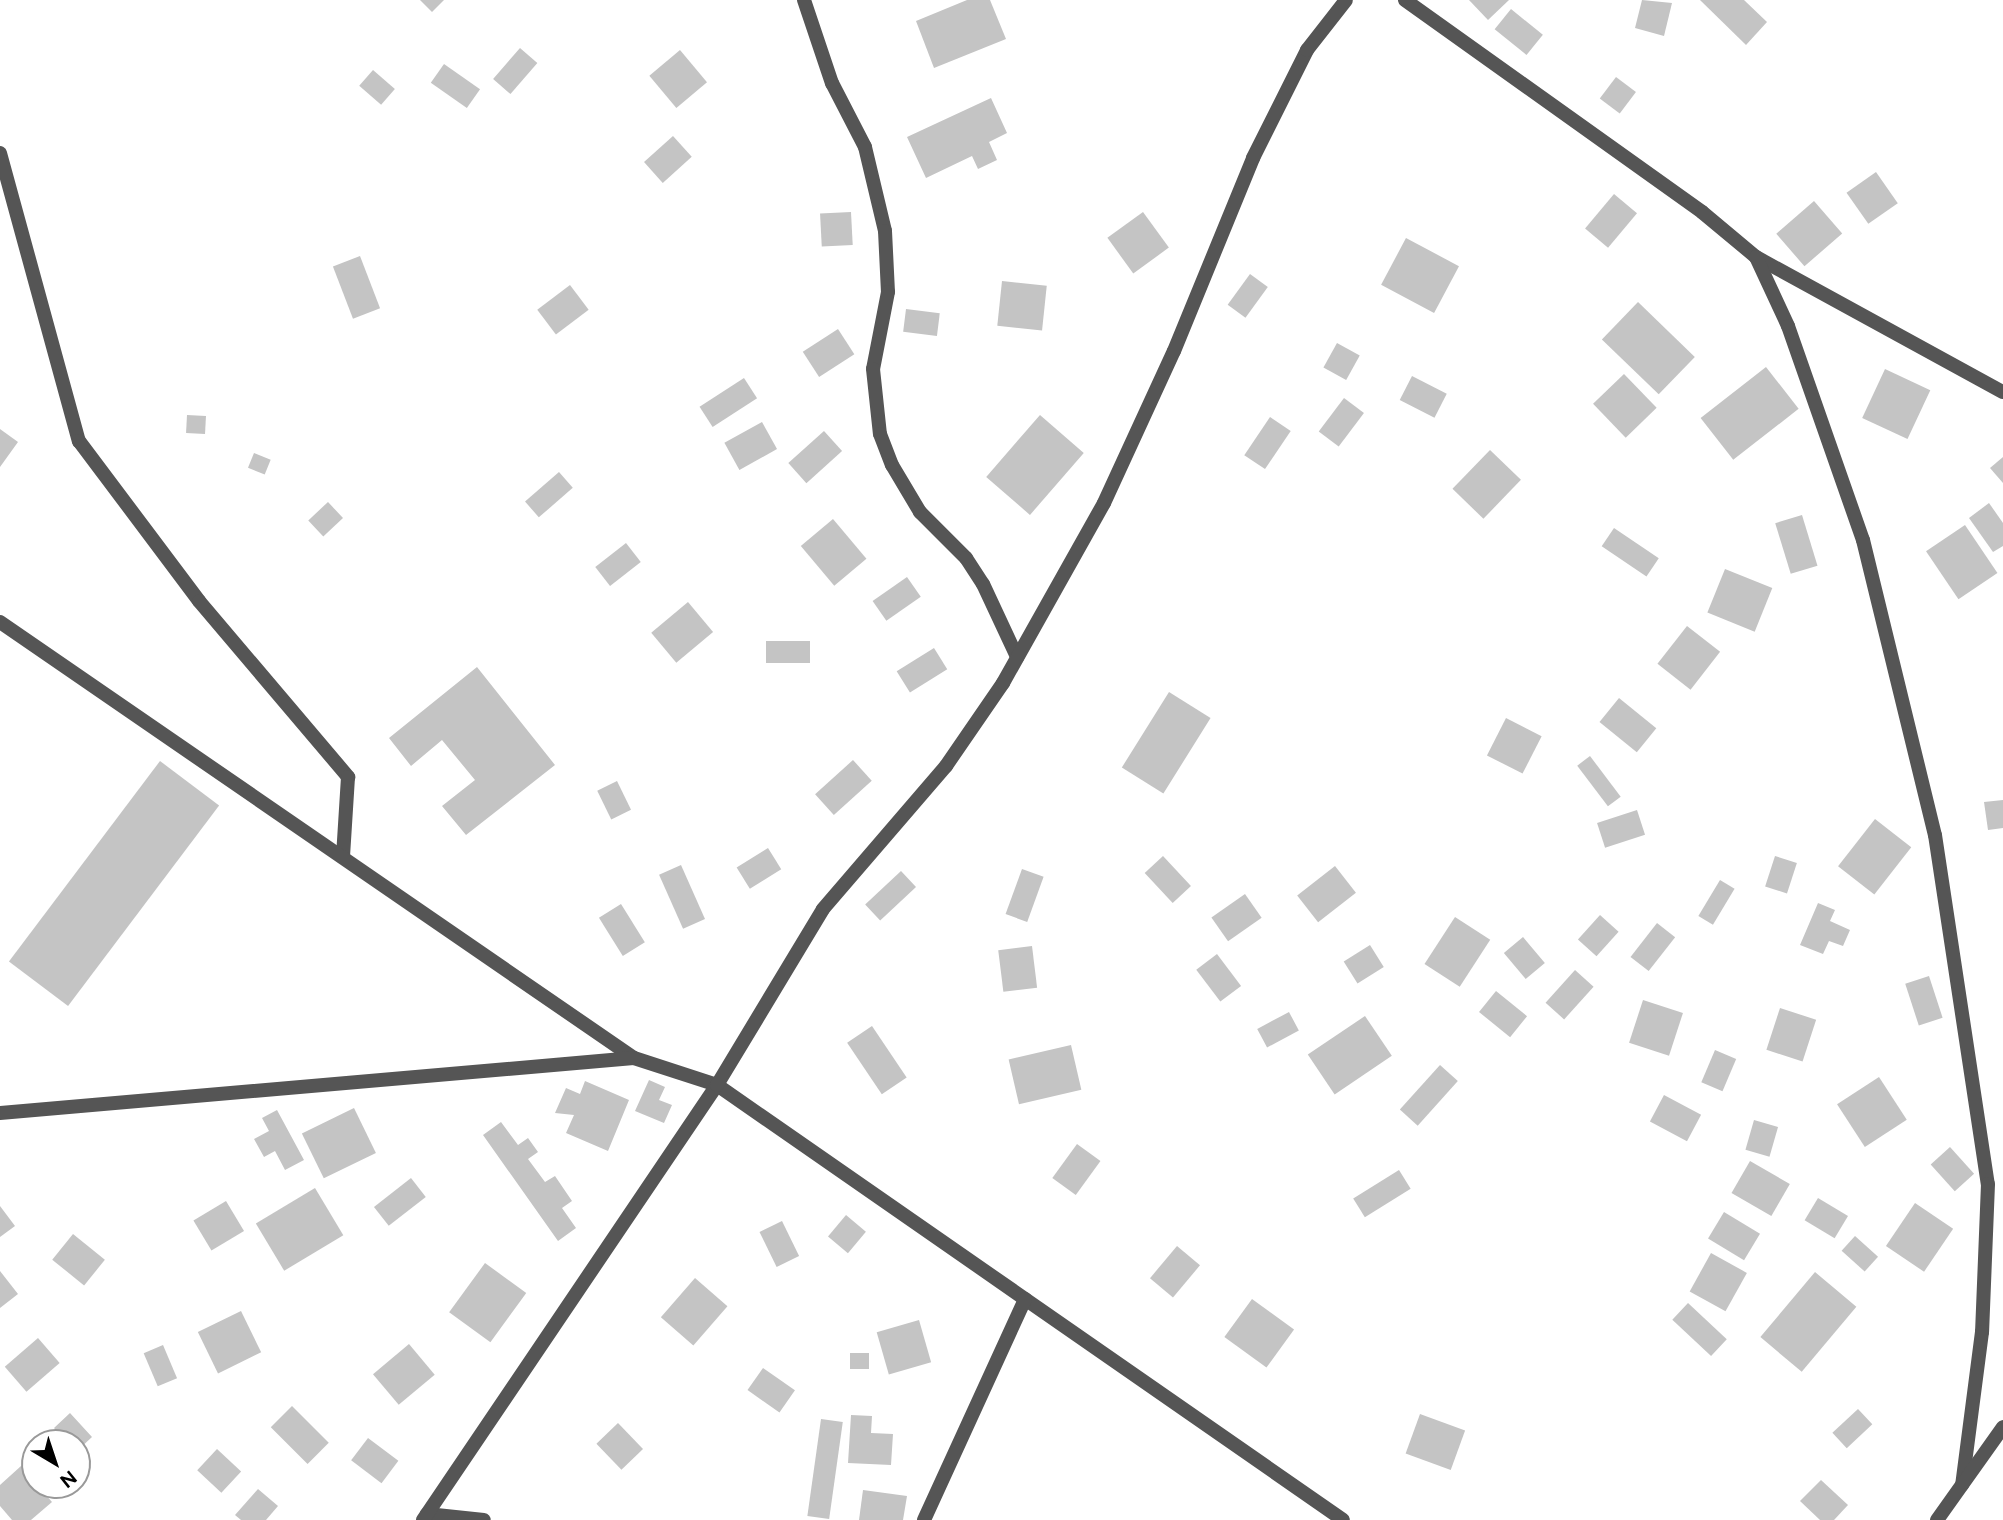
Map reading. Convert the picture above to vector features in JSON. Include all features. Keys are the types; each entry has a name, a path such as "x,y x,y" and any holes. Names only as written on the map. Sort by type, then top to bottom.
{"street":[{"path":"804,0 832,83 865,147 885,231 888,292 873,369 880,434 892,465 920,512 966,558 983,584 1017,657"},
{"path":"425,1517 717,1085 823,909 946,766 1017,657 1104,503 1174,351 1253,158 1307,50 1346,0"},
{"path":"1405,0 1702,212 1756,257 2002,390"},
{"path":"0,153 79,441 199,601 348,777 342,856"},
{"path":"1756,257 1788,326 1863,540 1935,835 1988,1184 1982,1332 1962,1485"},
{"path":"0,622 634,1058 717,1085 1343,1520"},
{"path":"0,1113 634,1058"},
{"path":"924,1520 1025,1299"},
{"path":"1937,1520 2003,1427"},
{"path":"425,1517 484,1520"}],"building":[{"path":"420,0 444,0 432,12"},
{"path":"967,0 990,0 1006,39 934,68 916,21"},
{"path":"1469,0 1509,0 1488,20"},
{"path":"1642,0 1672,3 1664,36 1635,28"},
{"path":"1700,0 1744,0 1767,22 1746,45"},
{"path":"1511,9 1543,35 1527,55 1495,29"},
{"path":"520,48 537,63 510,94 493,79"},
{"path":"680,50 707,82 676,108 649,76"},
{"path":"444,64 480,89 467,108 431,83"},
{"path":"373,70 395,89 381,105 359,86"},
{"path":"1616,77 1636,92 1620,114 1600,99"},
{"path":"991,98 1007,133 989,142 997,160 978,169 972,156 926,178 907,137"},
{"path":"673,136 692,157 663,183 644,162"},
{"path":"1876,172 1898,203 1868,224 1847,193"},
{"path":"1614,194 1637,213 1608,248 1585,228"},
{"path":"1814,201 1842,233 1804,266 1776,234"},
{"path":"851,212 853,245 822,247 820,214"},
{"path":"1143,212 1169,248 1133,273 1107,238"},
{"path":"1406,238 1459,266 1434,313 1381,285"},
{"path":"360,256 380,308 353,319 333,266"},
{"path":"1250,274 1268,287 1245,318 1228,305"},
{"path":"1002,281 1047,286 1042,330 997,326"},
{"path":"570,285 589,310 556,334 537,310"},
{"path":"1638,302 1695,357 1659,394 1602,339"},
{"path":"906,309 940,313 937,336 903,332"},
{"path":"838,329 854,354 819,377 803,352"},
{"path":"1337,343 1360,356 1346,380 1323,367"},
{"path":"1766,367 1799,409 1733,460 1701,418"},
{"path":"1885,369 1930,390 1907,439 1862,418"},
{"path":"1624,374 1657,408 1626,438 1593,404"},
{"path":"1412,376 1447,394 1434,418 1400,400"},
{"path":"744,378 757,398 713,427 700,407"},
{"path":"1344,398 1364,413 1339,447 1319,432"},
{"path":"187,415 206,416 205,434 186,433"},
{"path":"1040,415 1084,453 1030,515 986,477"},
{"path":"1270,417 1291,431 1265,469 1244,455"},
{"path":"762,422 777,449 739,470 724,443"},
{"path":"0,429 18,442 0,467"},
{"path":"824,431 842,451 806,483 788,463"},
{"path":"1490,450 1521,480 1483,519 1452,489"},
{"path":"254,453 271,460 265,475 248,468"},
{"path":"2003,457 2003,483 1990,468"},
{"path":"559,472 573,488 539,517 525,502"},
{"path":"328,502 343,518 323,537 308,520"},
{"path":"1989,503 2003,523 2003,546 1993,552 1969,518"},
{"path":"1802,515 1817,566 1791,574 1775,523"},
{"path":"833,519 866,559 834,586 801,546"},
{"path":"1965,525 1997,573 1958,599 1926,551"},
{"path":"1614,528 1659,558 1646,576 1602,546"},
{"path":"626,543 641,562 610,586 595,567"},
{"path":"1725,569 1772,588 1755,632 1707,613"},
{"path":"907,577 921,597 886,621 873,601"},
{"path":"688,602 713,632 676,663 651,633"},
{"path":"1687,626 1720,652 1691,690 1657,664"},
{"path":"766,641 810,641 810,663 766,663"},
{"path":"934,648 947,669 910,693 897,671"},
{"path":"477,667 555,765 466,835 442,806 475,780 442,740 411,766 389,738"},
{"path":"1169,692 1211,718 1163,793 1122,767"},
{"path":"1619,698 1656,728 1637,752 1599,722"},
{"path":"1506,718 1542,736 1523,774 1487,755"},
{"path":"1590,756 1621,797 1608,806 1577,766"},
{"path":"853,760 872,781 834,815 815,794"},
{"path":"160,761 219,806 68,1006 9,961"},
{"path":"617,781 631,810 611,819 597,791"},
{"path":"2003,800 2003,828 1988,830 1984,802"},
{"path":"1637,810 1645,835 1605,848 1597,823"},
{"path":"1875,819 1911,847 1874,895 1838,866"},
{"path":"768,848 781,869 750,889 737,868"},
{"path":"1163,856 1191,886 1173,903 1145,873"},
{"path":"1775,856 1797,863 1787,894 1765,886"},
{"path":"681,865 705,919 683,929 659,875"},
{"path":"1335,866 1356,893 1318,922 1297,896"},
{"path":"1022,869 1044,877 1027,922 1006,914"},
{"path":"901,871 916,887 880,921 865,904"},
{"path":"1720,880 1735,889 1713,925 1698,916"},
{"path":"1245,894 1262,918 1228,941 1211,918"},
{"path":"1818,903 1835,910 1830,921 1850,930 1843,946 1829,941 1823,954 1800,945"},
{"path":"621,904 645,942 623,956 599,918"},
{"path":"1600,915 1619,932 1596,956 1578,940"},
{"path":"1455,917 1490,940 1460,987 1425,964"},
{"path":"1657,923 1675,937 1649,971 1631,957"},
{"path":"1523,937 1545,963 1526,979 1504,953"},
{"path":"1370,945 1384,967 1357,983 1344,961"},
{"path":"1032,946 1037,988 1003,992 998,950"},
{"path":"1217,954 1241,986 1220,1002 1196,970"},
{"path":"1575,970 1594,987 1564,1019 1546,1003"},
{"path":"1929,976 1943,1018 1919,1026 1905,984"},
{"path":"1496,991 1527,1016 1510,1037 1479,1012"},
{"path":"1643,1000 1683,1013 1669,1056 1629,1043"},
{"path":"1780,1008 1816,1020 1803,1062 1766,1050"},
{"path":"1289,1012 1299,1031 1267,1047 1257,1029"},
{"path":"1365,1016 1392,1056 1335,1094 1308,1055"},
{"path":"872,1026 907,1077 882,1094 847,1043"},
{"path":"1071,1045 1081,1090 1019,1104 1009,1059"},
{"path":"1715,1050 1736,1059 1722,1091 1701,1082"},
{"path":"1440,1065 1458,1081 1418,1126 1400,1110"},
{"path":"1879,1077 1907,1120 1865,1147 1837,1104"},
{"path":"649,1080 665,1087 659,1100 672,1105 664,1123 635,1111"},
{"path":"585,1081 629,1100 608,1151 566,1133 574,1115 555,1113 566,1088 580,1094"},
{"path":"1664,1095 1701,1115 1687,1141 1650,1121"},
{"path":"354,1108 376,1153 324,1178 302,1133"},
{"path":"277,1110 304,1160 285,1170 275,1151 264,1157 254,1139 269,1131 262,1118"},
{"path":"1754,1120 1778,1127 1769,1157 1745,1150"},
{"path":"501,1122 518,1145 528,1138 538,1152 528,1159 545,1182 555,1176 572,1201 562,1208 576,1228 558,1241 483,1135"},
{"path":"1077,1144 1100,1161 1076,1195 1052,1178"},
{"path":"1950,1147 1974,1174 1955,1191 1931,1164"},
{"path":"1750,1161 1790,1184 1771,1216 1732,1193"},
{"path":"1399,1170 1411,1189 1365,1217 1353,1199"},
{"path":"411,1178 426,1197 389,1226 374,1207"},
{"path":"315,1188 343,1235 284,1271 256,1224"},
{"path":"1818,1198 1848,1216 1835,1238 1805,1220"},
{"path":"226,1201 244,1231 211,1251 193,1221"},
{"path":"1915,1203 1953,1229 1924,1272 1886,1246"},
{"path":"0,1206 15,1226 0,1237"},
{"path":"1724,1212 1760,1234 1744,1260 1708,1239"},
{"path":"846,1215 866,1232 848,1253 828,1236"},
{"path":"782,1221 799,1256 777,1267 760,1232"},
{"path":"73,1234 105,1260 84,1285 52,1260"},
{"path":"1855,1236 1878,1257 1865,1272 1842,1251"},
{"path":"1177,1246 1200,1265 1173,1297 1150,1278"},
{"path":"1711,1253 1747,1273 1726,1311 1690,1291"},
{"path":"485,1263 526,1293 490,1342 449,1312"},
{"path":"0,1271 18,1294 0,1308"},
{"path":"1815,1272 1856,1307 1802,1372 1760,1337"},
{"path":"695,1278 727,1306 693,1345 661,1317"},
{"path":"1252,1299 1294,1330 1266,1368 1224,1337"},
{"path":"1688,1303 1727,1339 1711,1356 1672,1320"},
{"path":"241,1311 261,1352 218,1373 198,1332"},
{"path":"919,1320 931,1362 889,1374 877,1332"},
{"path":"38,1338 60,1363 26,1392 5,1367"},
{"path":"409,1344 435,1375 399,1405 373,1374"},
{"path":"163,1345 177,1378 158,1386 144,1353"},
{"path":"850,1353 869,1353 869,1369 850,1369"},
{"path":"763,1368 795,1390 779,1412 748,1390"},
{"path":"292,1406 329,1443 308,1464 271,1427"},
{"path":"1858,1409 1872,1424 1847,1448 1832,1433"},
{"path":"70,1413 85,1429 55,1429"},
{"path":"1420,1414 1465,1430 1451,1470 1406,1453"},
{"path":"851,1415 872,1416 871,1433 893,1434 891,1465 848,1463"},
{"path":"821,1419 843,1422 829,1519 807,1516"},
{"path":"618,1423 643,1449 621,1470 596,1444"},
{"path":"368,1438 398,1461 381,1483 351,1460"},
{"path":"217,1449 241,1472 221,1493 197,1470"},
{"path":"21,1466 21,1499 49,1499 52,1502 31,1520 12,1520 0,1506 0,1485"},
{"path":"1821,1480 1848,1505 1834,1520 1820,1520 1800,1501"},
{"path":"258,1489 278,1506 266,1520 241,1520 235,1515"},
{"path":"863,1490 907,1496 903,1520 859,1520"}]}
